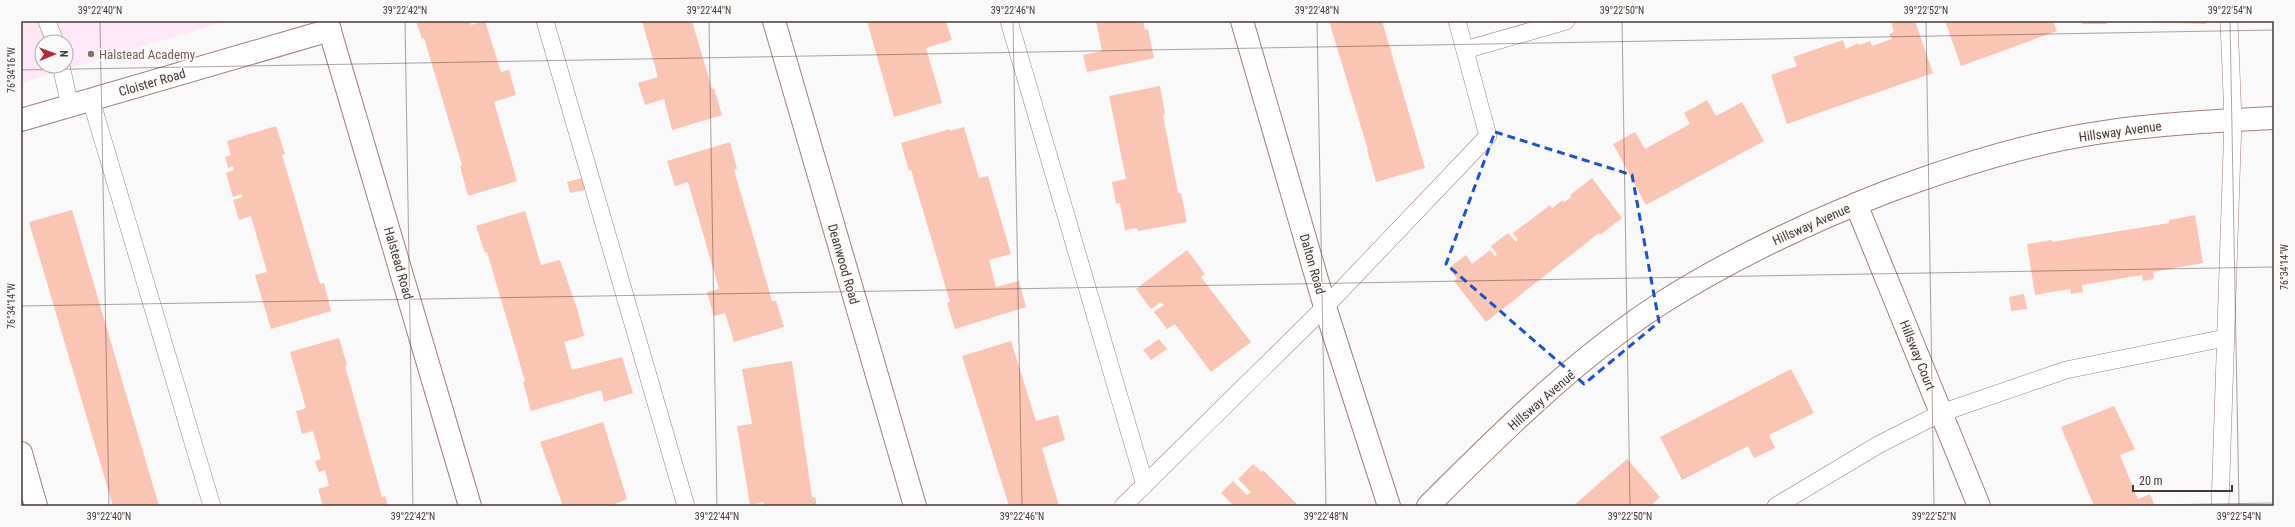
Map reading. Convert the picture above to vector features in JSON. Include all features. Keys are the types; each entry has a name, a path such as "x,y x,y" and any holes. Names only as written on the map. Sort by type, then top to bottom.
{"street":[{"name":"Deanwood Road","path":"774,21 915,506"},
{"name":"Dalton Road","path":"1242,21 1325,307 1389,506"},
{"name":"Cloister Road","path":"21,120 91,100 328,25"},
{"name":"Halstead Road","path":"328,25 470,506"},
{"name":"Hillsway Avenue","path":"1428,506 1531,406 1594,353 1659,305 1725,265 1788,234 1856,204 1964,164 2026,147 2095,133 2154,126 2274,118"},
{"name":"Hillsway Court","path":"1856,204 1980,506"},
{"path":"21,453 36,506"}],"lane":[{"path":"47,21 52,34"},
{"path":"545,21 686,506"},
{"path":"1009,21 1145,484"},
{"path":"1123,506 1325,307 1488,136 1457,21"},
{"path":"1465,50 1566,21"},
{"path":"2220,506 2233,120 2229,21"},
{"path":"63,74 70,106"},
{"path":"91,100 212,506"},
{"path":"1776,506 1878,445 1942,413 2066,370 2226,338"}],"highlighted area":[{"path":"1495,132 1632,175 1659,322 1584,384 1446,264"}],"shaded area":[{"name":"Halstead Academy","path":"21,21 227,21 74,67 74,34 34,34 34,74 51,74 21,83"}],"building":[{"path":"416,21 470,21 471,25 485,21 501,72 509,70 516,95 494,102 517,181 468,196 460,166 462,165 424,38 422,39"},
{"path":"642,21 692,21 712,89 714,88 722,115 672,130 664,99 645,105 638,83 658,77"},
{"path":"867,21 946,21 952,40 926,48 942,103 894,117"},
{"path":"1096,21 1143,21 1145,30 1148,29 1154,58 1087,72 1083,55 1102,51"},
{"path":"1329,21 1382,21 1425,168 1376,182 1368,150"},
{"path":"1915,21 1933,73 1787,124 1771,75 1797,66 1793,57 1843,40 1846,49 1858,43 1859,45 1870,41 1872,46 1892,39 1889,34 1894,32 1891,22"},
{"path":"1945,21 2053,21 2057,31 1961,66"},
{"path":"2082,21 2107,21 2107,24 2082,24"},
{"path":"2123,21 2206,21 2206,24"},
{"path":"1160,86 1165,114 1163,115 1178,193 1181,193 1187,222 1138,231 1137,228 1125,230 1120,203 1116,204 1112,182 1126,179 1109,96"},
{"path":"1707,100 1716,116 1742,102 1764,141 1646,205 1613,144 1635,132 1645,149 1690,124 1684,113"},
{"path":"276,126 285,154 282,155 320,284 324,283 331,311 271,329 255,275 267,272 251,216 239,220 233,200 243,197 241,194 233,197 226,173 234,170 233,166 228,168 225,157 231,155 227,141"},
{"path":"964,127 979,178 988,176 1011,254 989,260 996,287 1019,281 1026,307 955,329 947,303 950,302 911,170 909,171 901,143 950,129 950,131"},
{"path":"730,142 737,169 734,170 772,301 776,301 784,327 734,342 725,313 714,316 707,292 719,289 688,182 675,186 667,161"},
{"path":"582,178 585,190 570,193 567,182"},
{"path":"1592,178 1622,218 1600,235 1599,233 1486,322 1454,281 1457,279 1449,268 1466,255 1472,264 1490,250 1495,256 1497,254 1491,246 1508,233 1516,242 1518,240 1513,233 1550,205 1552,208 1563,200 1564,202 1571,197 1570,195"},
{"path":"72,210 159,506 113,506 29,222"},
{"path":"525,211 541,265 560,260 578,311 584,336 564,342 572,370 622,357 633,393 604,402 601,390 531,411 523,382 525,381 487,252 485,253 476,226"},
{"path":"2195,215 2203,263 2153,272 2154,279 2143,281 2142,275 2082,285 2083,292 2071,294 2070,289 2035,295 2027,244 2052,240 2052,242 2169,223 2169,220"},
{"path":"1187,250 1205,274 1201,277 1251,342 1211,372 1175,324 1167,329 1154,312 1164,305 1161,302 1151,309 1136,289"},
{"path":"2024,294 2027,309 2011,311 2009,297"},
{"path":"339,338 347,365 345,366 382,497 385,496 388,506 323,506 318,489 329,486 325,470 319,472 315,461 321,459 313,431 302,434 296,411 306,408 290,352"},
{"path":"1159,339 1167,349 1151,360 1143,350"},
{"path":"1011,341 1036,421 1058,415 1065,440 1042,448 1059,506 1009,506 962,356"},
{"path":"792,361 812,497 815,497 817,506 764,506 764,502 750,505 737,426 752,424 742,369"},
{"path":"1791,369 1814,413 1769,435 1775,448 1754,458 1748,446 1682,480 1660,437"},
{"path":"2114,406 2135,449 2120,455 2138,499 2150,494 2155,506 2094,506 2061,427"},
{"path":"603,422 627,499 610,506 563,506 540,442"},
{"path":"1627,459 1660,497 1650,506 1573,506"},
{"path":"1253,464 1262,472 1263,470 1299,506 1234,506 1221,493 1233,481 1247,495 1251,492 1238,479"}],"place":[{"name":"Halstead Academy","path":"91,54"}]}
